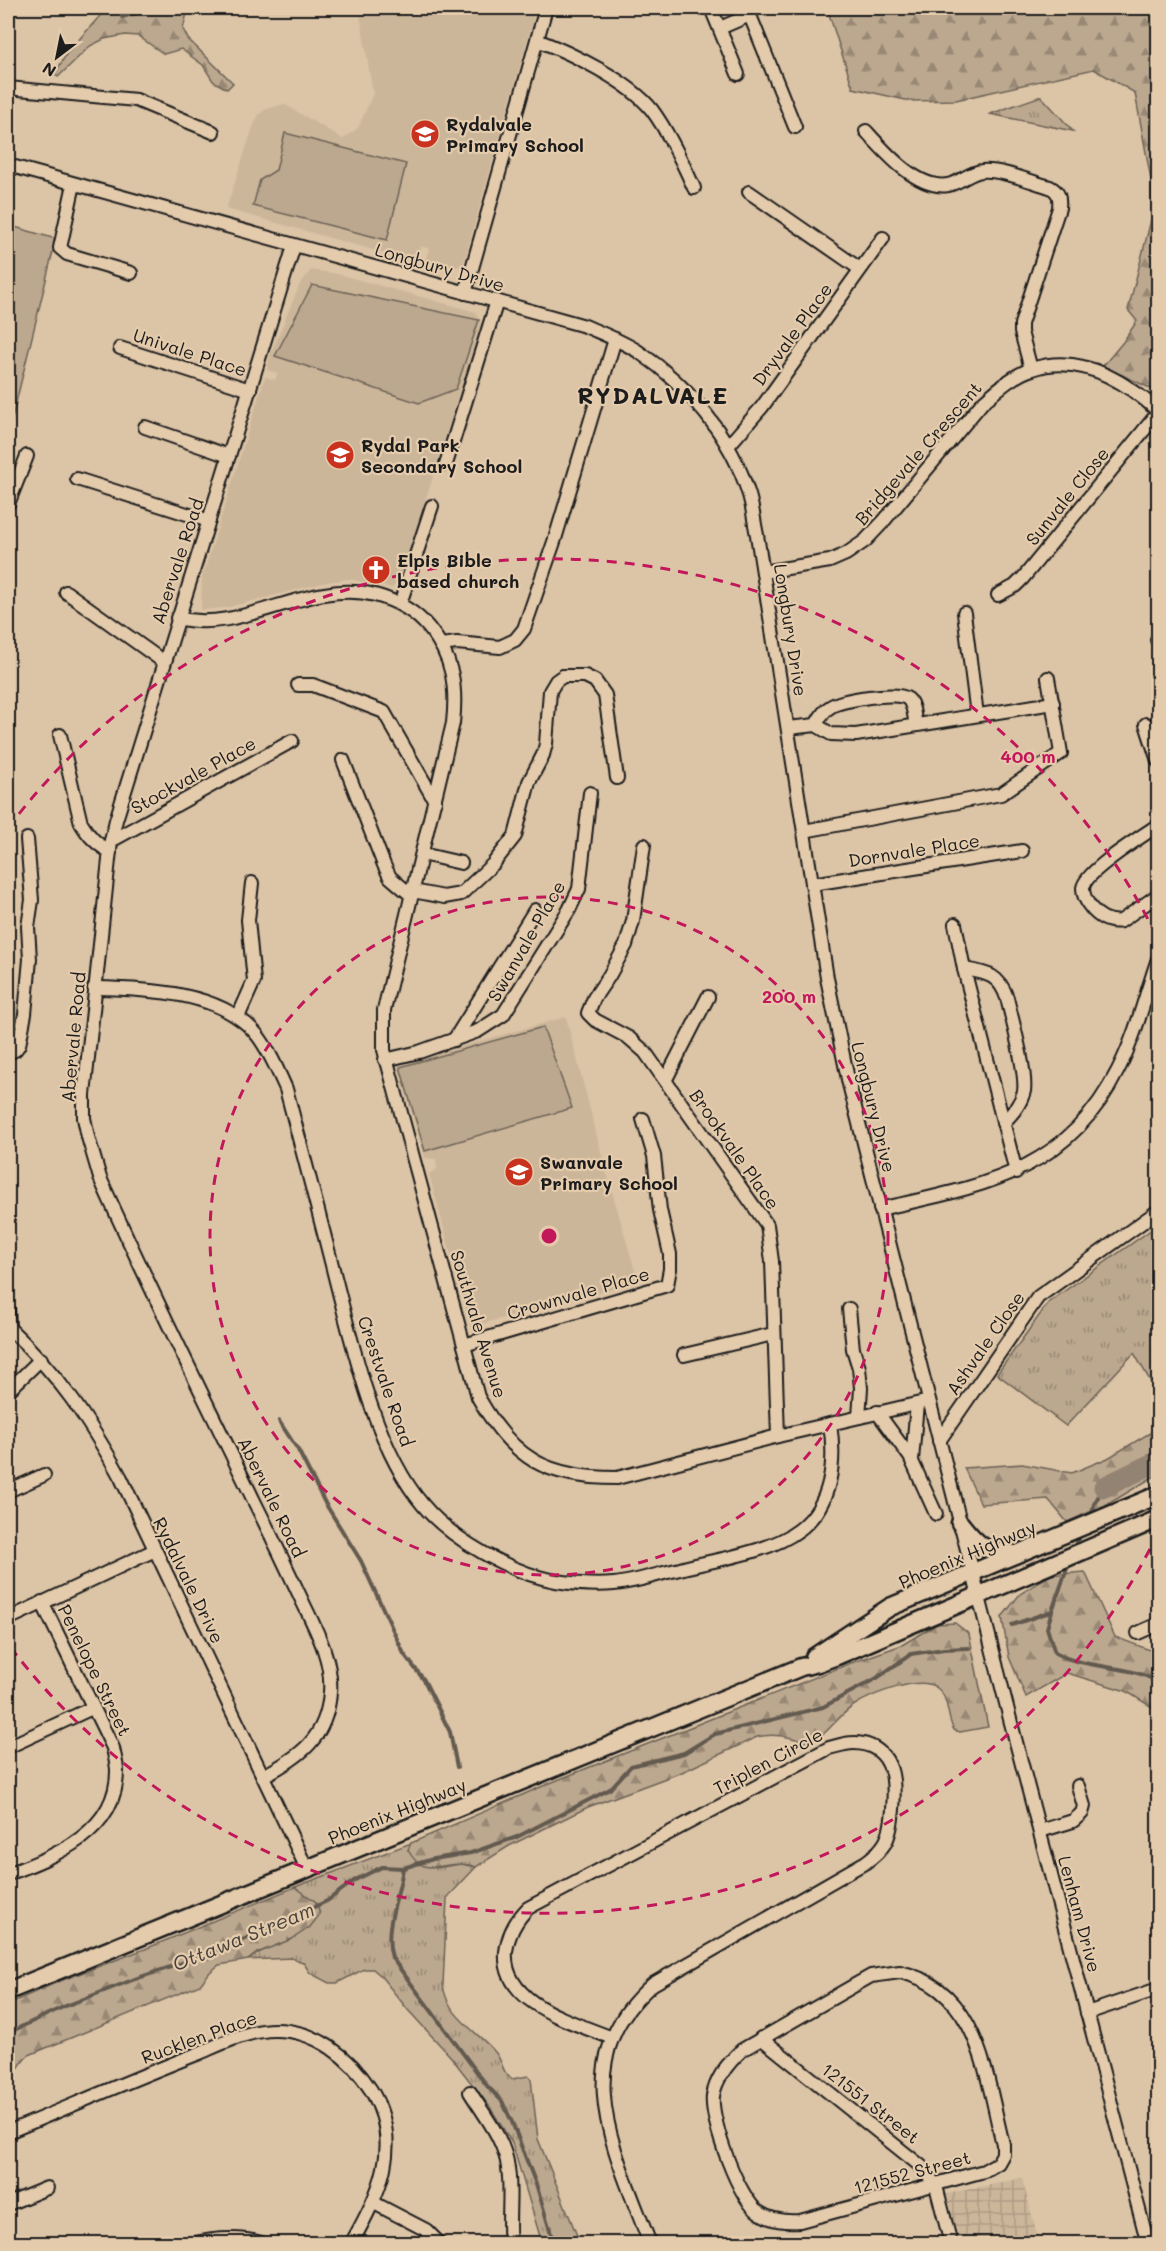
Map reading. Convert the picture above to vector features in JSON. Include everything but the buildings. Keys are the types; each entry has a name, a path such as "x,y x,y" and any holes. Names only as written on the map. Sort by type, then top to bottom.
{"main road":[{"name":"Phoenix Highway","path":"801,1667 890,1607 1158,1495"},
{"name":"Phoenix Highway","path":"8,1991 801,1667 847,1652 978,1594 1158,1519"},
{"path":"960,1523 978,1545 987,1550 998,1554 1020,1554"}],"street":[{"path":"465,293 546,8"},
{"path":"711,8 738,74"},
{"path":"720,28 748,11 795,127"},
{"path":"537,40 578,57 602,71 650,108 665,130 694,188"},
{"path":"8,88 136,100 213,132"},
{"path":"866,130 901,166 927,183 940,186 951,185 982,171 1028,181 1057,191 1060,198 1059,208 1021,324 1031,369"},
{"name":"Longbury Drive","path":"8,165 585,326 638,351 685,390 728,446 749,495 838,1036 923,1402 939,1442 978,1594"},
{"path":"74,184 60,248 68,254 131,273"},
{"path":"749,192 860,269"},
{"name":"Dryvale Place","path":"728,446 762,407 883,238"},
{"name":"Abervale Road","path":"263,1776 299,1756 316,1736 328,1707 330,1671 326,1655 93,1161 84,1118 84,1095 111,846 121,799 294,246"},
{"path":"446,464 497,301"},
{"path":"441,645 467,643 500,647 515,640 524,629 553,543 615,339"},
{"name":"Univale Place","path":"120,348 250,390"},
{"name":"Bridgevale Crescent","path":"763,572 830,561 846,554 865,541 982,403 999,388 1031,369 1071,365 1095,370 1120,380 1158,412"},
{"name":"Sunvale Close","path":"998,596 1015,586 1033,567 1158,412"},
{"path":"145,427 229,456"},
{"path":"8,504 27,456"},
{"path":"77,479 209,521"},
{"path":"400,604 432,506"},
{"name":"Southvale Avenue","path":"177,618 194,622 214,622 336,591 362,592 400,604 420,618 441,645 454,678 456,699 453,723 384,1010 383,1032 386,1060 478,1397 502,1434 537,1463 564,1474 590,1478 617,1478 778,1436 923,1402"},
{"path":"66,592 164,662"},
{"path":"964,614 977,715"},
{"path":"343,760 390,877 413,894 444,897 461,894 493,864 515,836 529,783 546,744 550,691 563,676 585,676 596,681 605,695 617,778"},
{"path":"804,831 1001,794 1061,753 1048,678"},
{"path":"298,686 313,684 384,712 435,801"},
{"path":"816,725 823,712 838,703 897,694 907,698 912,705 916,725"},
{"path":"788,728 816,725 840,736 856,735 1053,703"},
{"path":"1146,724 1158,760"},
{"path":"60,735 81,823 88,835 111,846"},
{"name":"Stockvale Place","path":"111,846 292,741"},
{"name":"Swanvale Place","path":"386,1060 478,1032 503,1015 569,910 581,878 590,793"},
{"path":"1158,825 1091,872 1083,887 1084,897 1097,914 1113,922 1121,921 1158,895"},
{"path":"8,1053 19,1045 23,1033 26,1006 30,959 28,927 32,900 27,839"},
{"name":"Brookvale Place","path":"644,845 633,921 626,945 589,1008 590,1016 628,1038 645,1052 767,1225 771,1244 778,1436"},
{"name":"Dornvale Place","path":"812,884 1022,851"},
{"path":"422,854 461,863"},
{"path":"238,1017 254,981 248,920 252,883"},
{"name":"Swanvale Place","path":"454,1040 535,910"},
{"path":"955,924 964,969 1016,1172"},
{"path":"880,1209 968,1189 1016,1172 1036,1161 1078,1127 1107,1091 1132,1039 1158,959"},
{"path":"964,969 990,974 1003,986 1007,998 1024,1078 1024,1092 1016,1110 1003,1123"},
{"name":"Crestvale Road","path":"94,988 140,989 210,1003 238,1017 257,1034 271,1056 286,1089 348,1326 377,1422 408,1485 424,1507 451,1532 466,1542 499,1560 553,1581 584,1584 615,1584 753,1550 777,1542 799,1530 814,1514 826,1495 832,1472 834,1446 830,1424"},
{"path":"666,1079 708,998"},
{"name":"Crownvale Place","path":"464,1345 667,1285 670,1254 660,1210 654,1156 643,1119"},
{"name":"Ashvale Close","path":"939,1442 1038,1297 1158,1211"},
{"path":"8,1309 8,1327"},
{"path":"849,1309 853,1349 859,1368 861,1388 859,1417"},
{"name":"Rydalvale Drive","path":"8,1327 41,1359 84,1414 97,1435 155,1550 307,1869"},
{"path":"684,1355 773,1334"},
{"path":"8,1391 41,1359"},
{"path":"912,1461 923,1402"},
{"path":"877,1412 912,1461 936,1514"},
{"path":"8,1491 44,1475"},
{"path":"8,1619 155,1550"},
{"name":"Lenham Drive","path":"978,1594 1148,2244"},
{"name":"Penelope Street","path":"8,1874 62,1851 80,1840 95,1826 113,1797 117,1771 113,1748 42,1602"},
{"path":"1138,1633 1158,1624"},
{"path":"8,1747 92,1708"},
{"name":"Triplen Circle","path":"612,2038 533,2004 520,1992 509,1976 506,1960 510,1935 521,1915 528,1908 829,1748 857,1742 871,1746 881,1753 890,1765 893,1801 890,1833 885,1844 876,1854 866,1863 653,1984 632,2006 612,2038 603,2079 605,2113 612,2139 650,2244"},
{"path":"1040,1831 1073,1821 1082,1813 1084,1806 1078,1786"},
{"name":"121552 Street","path":"900,1972 916,1975 932,1983 957,2007 973,2031 1003,2144 1003,2154 998,2163 991,2168 936,2186 800,2221 786,2222 771,2219 758,2212 741,2192 717,2126 713,2107 716,2087 731,2060 761,2038 871,1976 900,1972"},
{"path":"1087,2013 1158,1989"},
{"name":"Rucklen Place","path":"8,2132 243,2036 274,2030 294,2032 314,2038 348,2061 363,2077 375,2098 388,2143 386,2160 374,2203 351,2244"},
{"name":"121551 Street","path":"761,2038 916,2161 930,2175 936,2186 951,2244"},
{"path":"470,2092 499,2140 508,2166 510,2244"},
{"path":"8,2204 47,2188"},
{"path":"374,2203 426,2230 440,2244"},
{"path":"191,2244 222,2238 253,2240 265,2244"}],"shaded area":[{"name":"Rydalvale Primary School","path":"359,8 527,8 534,17 463,265 445,270 424,264 429,249 421,246 416,262 226,209 253,127 264,110 284,104 343,139 358,128 373,94"},
{"name":"Rydal Park Secondary School","path":"311,270 338,274 476,312 481,324 401,578 392,588 349,579 327,582 225,608 201,610 202,578 265,377 275,380 277,373 267,370 270,355 300,284"},
{"name":"Swanvale Primary School","path":"566,1017 606,1171 638,1281 471,1327 429,1174 437,1169 436,1159 425,1158 397,1064"},
{"path":"1022,2178 1039,2243 959,2243 947,2194"}],"green space":[{"path":"107,8 196,8 187,13 183,29 188,39 233,83 227,89 213,81 203,65 181,49 164,54 138,36 125,35 104,39 90,46 58,77 55,74 67,53"},
{"path":"827,8 1158,8 1158,388 1156,391 1103,366 1137,321 1128,310 1152,216 1152,185 1135,93 1094,69 956,100 910,101 853,88"},
{"path":"1041,96 1073,131 990,114"},
{"path":"285,133 406,164 387,240 253,206 260,180 276,170"},
{"path":"8,225 56,239 9,431 8,430"},
{"path":"312,285 479,320 456,389 419,403 275,356"},
{"path":"543,1027 572,1108 425,1151 400,1067"},
{"path":"1158,1225 1158,1394 1134,1353 1066,1426 997,1374 1049,1302"},
{"path":"1158,1428 1158,1474 1110,1503 1067,1522 1048,1499 981,1504 964,1468 1022,1464 1072,1473 1108,1458"},
{"path":"1085,1572 1115,1637 1158,1653 1158,1711 1126,1691 1067,1673 1026,1697 1009,1657 1002,1617 1020,1594 1050,1575"},
{"path":"955,1623 969,1634 988,1727 960,1732 954,1730 944,1697 937,1688 920,1683 908,1685 883,1692 853,1706 811,1743 777,1735 757,1737 682,1772 588,1807 509,1846 476,1867 462,1864 426,1866 414,1859 408,1850 411,1843 550,1783 851,1663 902,1645 937,1624"},
{"path":"411,1843 408,1850 436,1868 461,1864 476,1867 447,1898 443,1985 446,1996 463,2022 495,2052 508,2076 512,2079 528,2076 531,2079 538,2139 580,2243 542,2243 512,2143 490,2107 451,2057 373,1969 364,1969 337,1983 329,1983 310,1973 303,1962 291,1958 248,1960 310,1927 316,1902 295,1887"},
{"path":"295,1887 316,1902 320,1914 310,1927 292,1939 257,1953 248,1960 219,1965 200,1985 29,2055 8,2086 8,2004"}],"waterway":[{"path":"122,17 154,8"},
{"path":"279,1421 361,1561 404,1654 424,1680 450,1732 457,1767"},
{"name":"Ottawa Stream","path":"1104,1487 1158,1461"},
{"name":"Ottawa Stream","path":"1092,1514 1094,1504 1104,1487"},
{"name":"Ottawa Stream","path":"1075,1545 1078,1539"},
{"name":"Ottawa Stream","path":"1012,1625 1052,1611 1068,1566"},
{"path":"1052,1611 1047,1628 1055,1653 1080,1662 1133,1672 1158,1682"},
{"name":"Ottawa Stream","path":"8,2033 63,2007 135,1979 218,1951 327,1901 355,1880 382,1867 403,1868 433,1859 471,1853 517,1837 610,1789 631,1766 684,1753 715,1734 823,1707 877,1678 911,1654 969,1648"},
{"path":"403,1868 390,1924 392,1958 488,2087 502,2101 537,2187 554,2244"}],"place":[{"name":"Rydalvale Primary School","path":"425,134"},
{"name":"Rydal Park Secondary School","path":"340,455"},
{"name":"Elpis Bible based church","path":"376,570"},
{"name":"Swanvale Primary School","path":"519,1172"}],"district":[{"name":"RYDALVALE","path":"653,394"}]}
